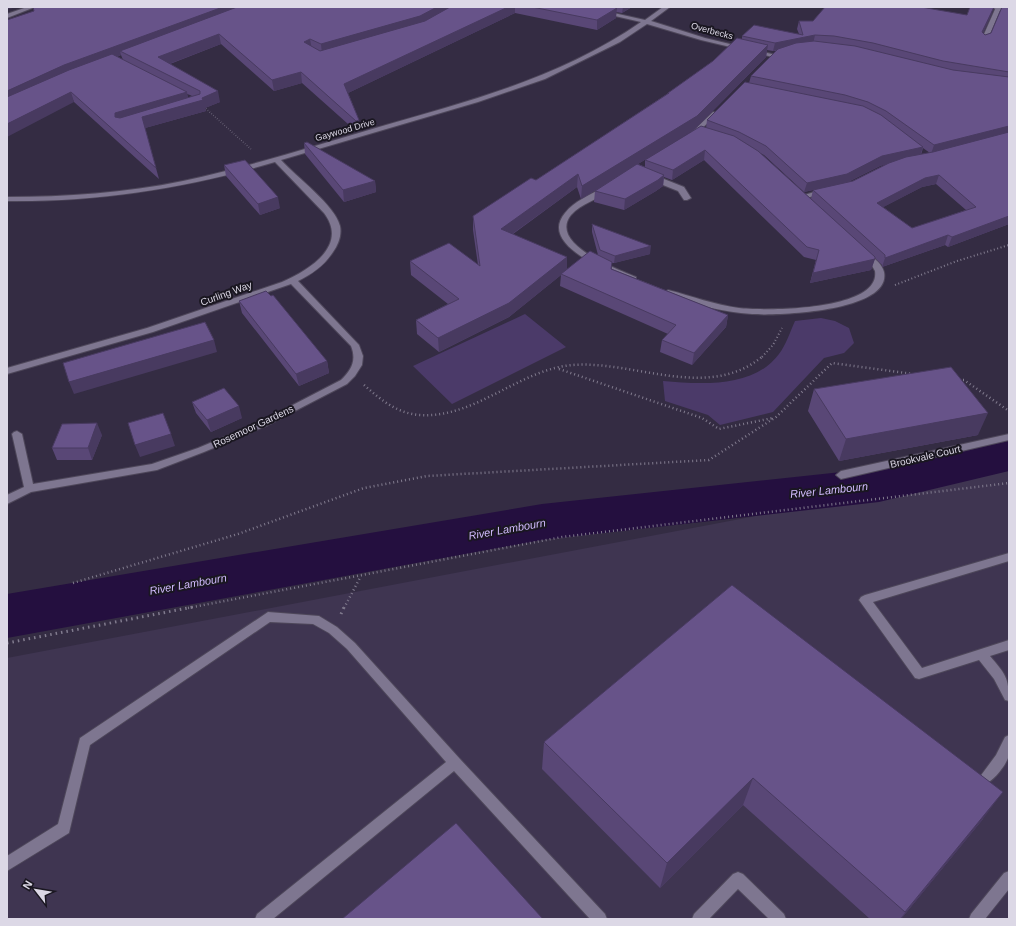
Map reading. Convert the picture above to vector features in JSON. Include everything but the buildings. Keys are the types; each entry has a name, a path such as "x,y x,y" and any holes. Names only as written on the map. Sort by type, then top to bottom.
{"street":[{"path":"7,16 32,7"},
{"name":"Overbecks","path":"579,7 648,22 770,58 782,52"},
{"name":"Gaywood Drive","path":"7,199 64,199 126,194 203,180 476,101 543,78 607,47 648,22 667,7"},
{"path":"991,7 1009,10"},
{"path":"984,41 998,8"},
{"path":"686,139 702,132 720,109"},
{"name":"Curling Way","path":"7,370 77,353 151,331 293,281 314,269 328,254 336,240 336,226 327,211 276,159"},
{"path":"642,173 681,189 687,198"},
{"path":"616,183 577,207 567,215 562,224 562,233 572,248 642,283"},
{"path":"801,197 832,190"},
{"path":"657,288 702,303 763,312 837,306 862,297 869,292 879,279 880,273 877,266 860,250"},
{"name":"Rosemoor Gardens","path":"7,500 29,489 153,467 201,450 262,424 344,382 353,373 359,362 359,353 355,345 293,281"},
{"path":"17,434 29,489"},
{"name":"Brookvale Court","path":"841,475 1009,437"},
{"path":"1009,557 865,600 919,674 1009,645"},
{"path":"7,864 64,828 84,742 268,617 315,619 333,630 351,646 455,763 600,919"},
{"path":"981,654 998,675 1009,696"},
{"path":"985,778 1001,759 1009,741"},
{"path":"262,919 455,763"},
{"path":"976,919 1009,878"},
{"path":"699,919 738,879 779,919"}],"path":[{"path":"199,103 266,162"},
{"path":"893,286 957,261 1009,245"},
{"path":"365,387 387,406 411,414 437,415 462,410 538,373 580,365 603,365 660,376 693,378 719,376 739,370 757,362 778,341 784,323"},
{"path":"73,583 238,534 364,488 427,476 709,460 776,417 832,363 917,374"},
{"path":"559,368 702,418 719,429 776,417"},
{"path":"956,380 964,380 1009,411"},
{"path":"7,643 562,537 1009,483"},
{"path":"333,630 362,575"}],"shaded area":[{"path":"525,314 566,347 452,404 413,366"},
{"path":"821,318 835,321 849,328 854,343 844,353 824,358 773,412 720,425 708,415 665,401 663,381 709,383 741,379 768,365 779,354 786,343 795,321"},
{"path":"1009,468 1009,919 7,919 7,658"}],"waterway":[{"name":"River Lambourn","path":"7,616 542,522 879,485 1009,455"}]}
